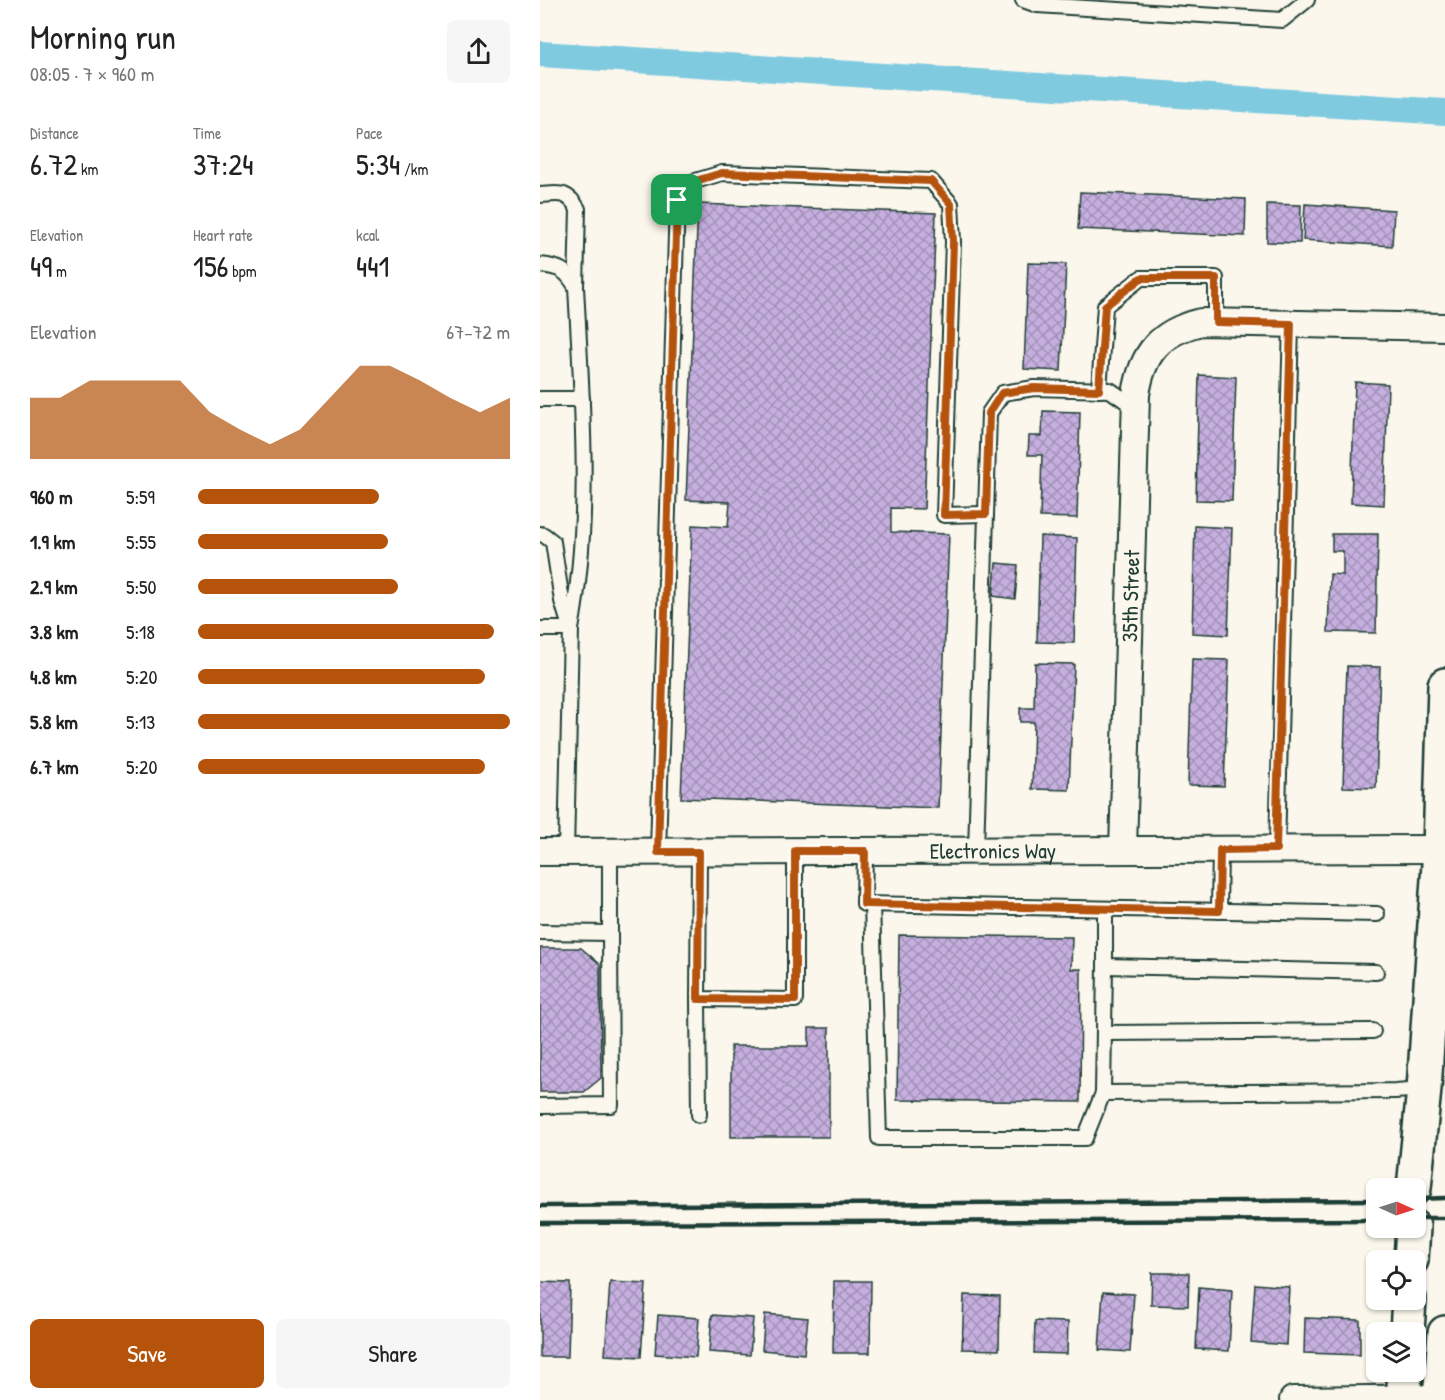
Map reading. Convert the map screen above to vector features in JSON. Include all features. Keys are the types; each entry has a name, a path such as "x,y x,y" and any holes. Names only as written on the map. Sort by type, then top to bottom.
{"street":[{"name":"35th Street","path":"1123,850 1138,378 1155,346 1168,335 1184,326 1201,322 1216,322"},
{"path":"1216,322 1445,327"},
{"path":"1415,1178 1443,849 1445,685"},
{"name":"Electronics Way","path":"540,852 1443,849"},
{"path":"1293,1400 1404,1390 1442,1399 1445,1333"}],"lane":[{"path":"1023,0 1037,5 1282,20 1307,0"},
{"path":"658,852 677,200 692,182 722,173 931,181 951,204 953,242 944,515 986,514"},
{"path":"540,195 561,194 572,198 578,209 576,287 584,485 576,599 571,629 566,852"},
{"path":"540,265 557,267 569,276 576,287"},
{"path":"1099,390 1105,306 1141,278 1216,278 1216,322"},
{"path":"1276,849 1291,324"},
{"path":"976,851 989,413 1002,393 1034,388 1110,390 1136,408"},
{"path":"540,399 582,399"},
{"path":"540,534 553,542 562,601 571,629"},
{"path":"540,629 571,629"},
{"path":"1219,911 1220,850"},
{"path":"698,999 795,1000 795,851"},
{"path":"865,851 864,904 1377,914"},
{"path":"540,1106 611,1105 610,852"},
{"path":"699,852 699,1115"},
{"path":"872,904 879,1138 1086,1138 1103,1093 1105,909"},
{"path":"540,932 610,933"},
{"path":"1105,966 1376,972"},
{"path":"1104,1033 1372,1031"},
{"path":"1103,1093 1424,1089"}],"building":[{"path":"1080,192 1246,199 1245,236 1078,229"},
{"path":"698,204 936,213 924,509 891,508 891,532 949,534 938,808 681,798 692,525 728,527 730,502 686,500"},
{"path":"1267,204 1301,205 1300,243 1267,242"},
{"path":"1305,204 1394,210 1392,246 1303,240"},
{"path":"1028,263 1066,264 1061,371 1024,369"},
{"path":"1199,375 1236,377 1232,501 1196,500"},
{"path":"1355,382 1388,384 1384,505 1351,503"},
{"path":"1043,411 1080,412 1077,518 1040,517 1042,455 1028,455 1029,436 1042,436"},
{"path":"1195,526 1232,528 1228,635 1192,633"},
{"path":"1332,534 1378,534 1376,633 1328,632 1330,574 1343,575 1343,551 1332,551"},
{"path":"1040,536 1077,538 1074,643 1037,642"},
{"path":"996,563 1018,565 1015,599 993,596"},
{"path":"1192,659 1229,660 1224,786 1188,785"},
{"path":"1035,663 1074,664 1069,790 1032,789 1034,722 1020,722 1020,708 1034,708"},
{"path":"1347,666 1380,667 1376,788 1343,787"},
{"path":"899,935 1072,937 1071,969 1081,969 1080,1102 897,1100"},
{"path":"540,948 581,948 600,964 601,1078 584,1092 540,1092"},
{"path":"809,1028 829,1028 829,1137 731,1137 731,1046 809,1046"},
{"path":"1152,1273 1189,1273 1188,1306 1151,1305"},
{"path":"834,1281 871,1281 870,1353 833,1353"},
{"path":"540,1282 570,1283 568,1357 540,1357"},
{"path":"610,1282 646,1284 641,1357 605,1355"},
{"path":"1255,1284 1289,1287 1286,1345 1251,1342"},
{"path":"1199,1287 1232,1290 1229,1351 1196,1349"},
{"path":"1103,1292 1134,1294 1130,1352 1099,1350"},
{"path":"964,1295 1000,1296 999,1350 962,1349"},
{"path":"765,1314 808,1318 804,1354 762,1350"},
{"path":"658,1315 699,1318 696,1357 655,1354"},
{"path":"712,1315 753,1318 750,1355 709,1352"},
{"path":"1305,1318 1360,1320 1360,1355 1304,1353"},
{"path":"1035,1321 1068,1322 1067,1354 1034,1353"}],"waterway":[{"path":"540,54 1445,112"}],"railway":[{"path":"1426,1199 1445,1198"},
{"path":"540,1206 1366,1200"},
{"path":"1426,1218 1445,1218"},
{"path":"540,1223 1366,1220"}],"route":[{"path":"722,173 931,181 951,204 953,242 944,515 986,514 989,413 1002,393 1034,388 1099,390 1105,306 1141,278 1216,278 1216,322 1291,324 1276,849 1220,850 1219,911 864,904 865,851 795,851 795,1000 698,999 699,852 658,852 677,200 692,182 722,173"}]}
